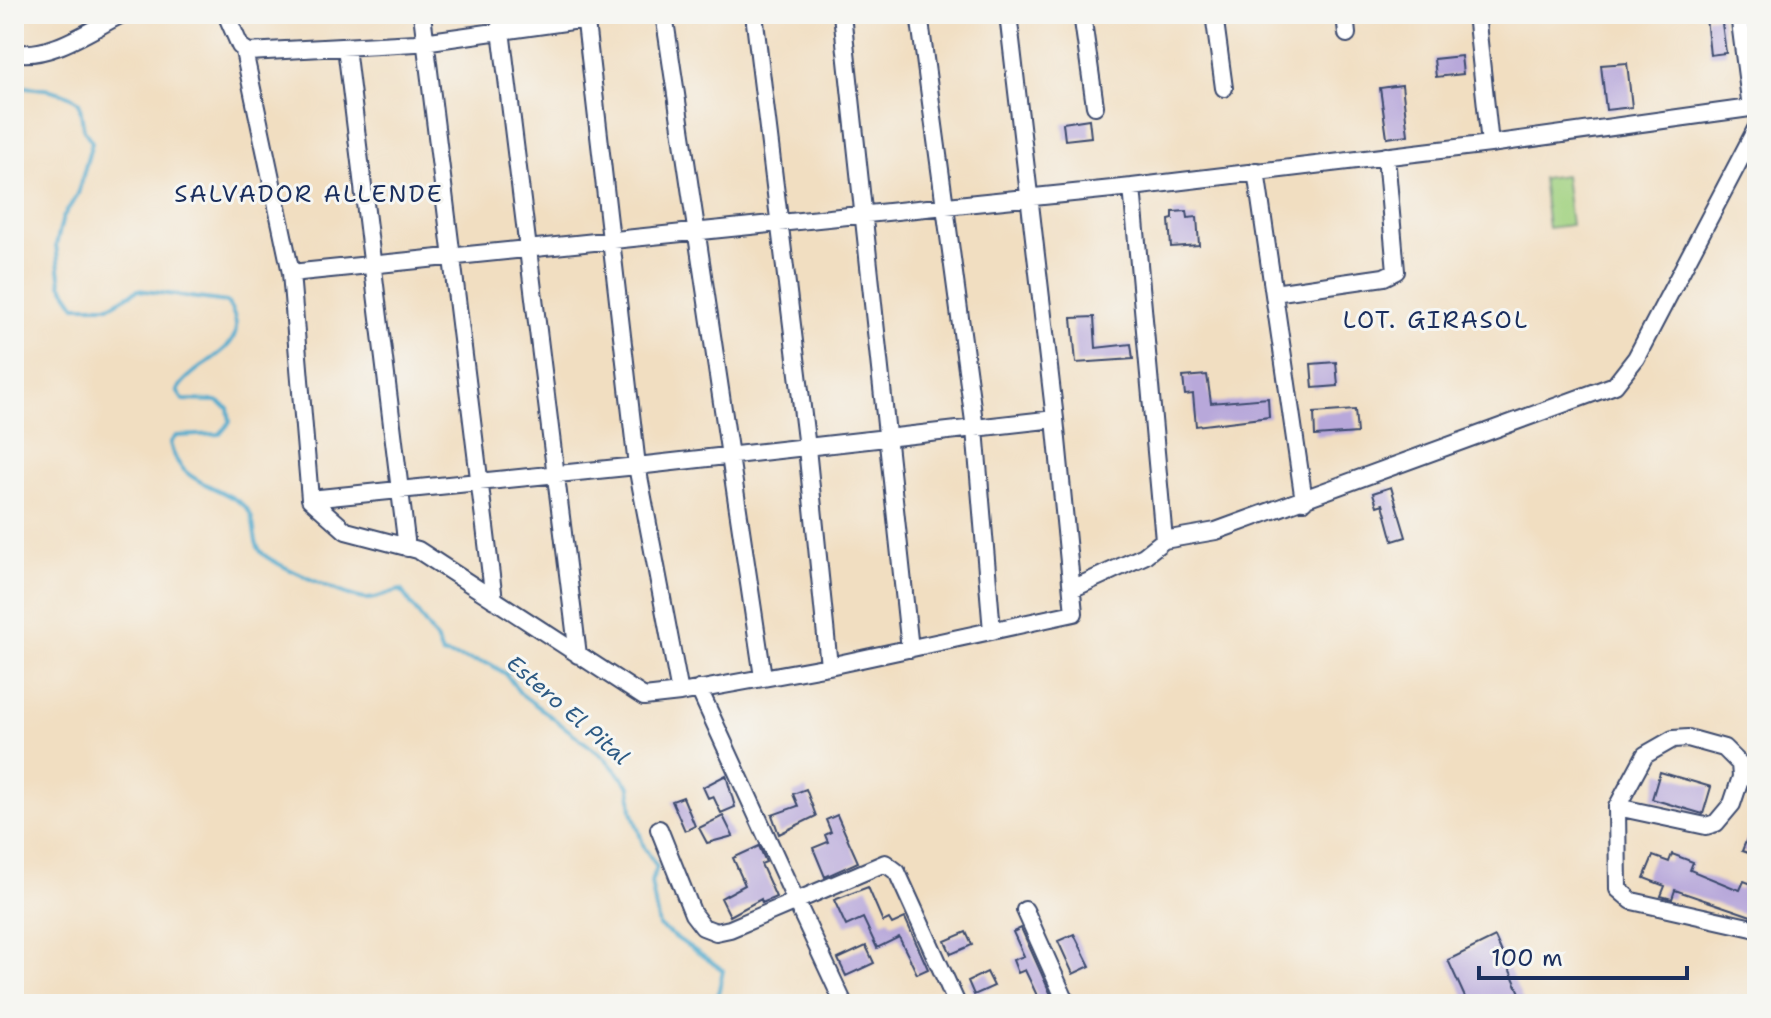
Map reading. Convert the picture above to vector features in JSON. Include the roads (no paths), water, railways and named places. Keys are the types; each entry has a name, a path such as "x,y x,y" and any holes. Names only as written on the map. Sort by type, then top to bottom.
{"street":[{"path":"14,52 34,54 47,50 122,14"},
{"path":"226,14 244,51 291,273 310,499 346,531 418,550 644,697 829,666 1074,613 1008,14"},
{"path":"422,14 494,600"},
{"path":"244,51 426,42 500,22 622,14"},
{"path":"664,14 763,677"},
{"path":"754,14 807,448 829,666"},
{"path":"842,14 890,438 910,649"},
{"path":"919,14 975,429 992,631"},
{"path":"1082,14 1095,106"},
{"path":"1214,14 1224,88"},
{"path":"1345,14 1347,34"},
{"path":"1476,14 1490,144"},
{"path":"291,273 1132,187 1490,144 1754,108 1739,14"},
{"path":"585,16 637,466 680,693"},
{"path":"500,22 578,655"},
{"path":"346,47 407,548"},
{"path":"1072,589 1144,556 1164,540 1216,531 1304,501 1615,385 1636,358 1757,127"},
{"path":"1274,293 1384,277 1396,271 1386,156"},
{"path":"1256,171 1304,501"},
{"path":"1132,187 1164,540"},
{"path":"310,499 1055,419"},
{"path":"699,689 844,1004"},
{"path":"1617,807 1706,826 1716,823 1732,804 1741,777 1740,764 1724,748 1688,738 1673,739 1645,755 1617,807 1617,882 1623,895 1632,901 1757,929"},
{"path":"659,829 693,914 703,927 716,932 730,929 885,863 894,868 957,1004"},
{"path":"1025,910 1067,1004"}],"waterway":[{"name":"Estero El Pital","path":"14,86 56,91 79,102 84,130 92,142 78,194 63,217 56,245 61,284 76,306 110,306 138,290 227,302 235,318 236,332 230,343 177,391 183,400 217,401 228,408 230,422 220,434 176,436 170,443 181,467 198,481 231,497 247,509 253,522 256,543 270,559 356,597 374,598 401,590 436,639 442,654 490,664 506,674 520,693 605,758 630,787 632,811 644,847 657,867 651,882 659,926 723,970 716,1004"}],"district":[{"name":"SALVADOR ALLENDE","path":"309,194"},
{"name":"LOT. GIRASOL","path":"1436,320"}]}
